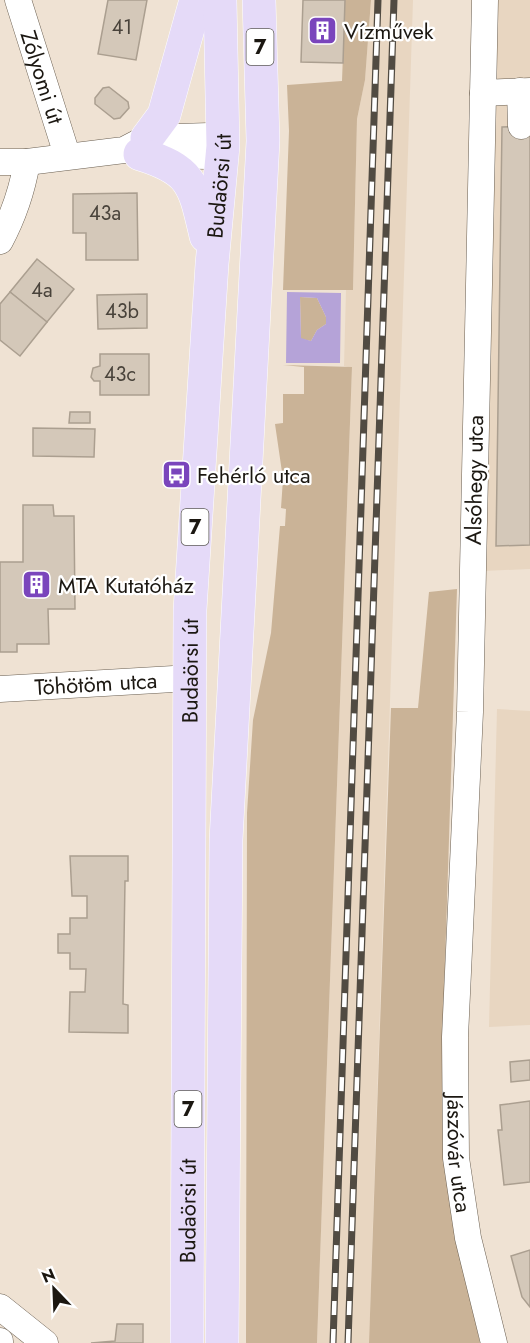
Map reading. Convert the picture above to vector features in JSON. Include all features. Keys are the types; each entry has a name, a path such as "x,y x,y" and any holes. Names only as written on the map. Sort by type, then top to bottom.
{"main road":[{"path":"196,0 164,115 137,148 169,163 184,176 196,194 212,264"},
{"name":"Budaörsi út","path":"187,1343 190,610 212,264 213,146 219,0"},
{"name":"Budaörsi út","path":"222,1343 226,840 259,233 262,93 259,0"},
{"path":"213,146 243,128 262,93"},
{"path":"213,146 241,160 259,233"}],"street":[{"name":"Zólyomi út","path":"18,0 67,156"},
{"name":"Alsóhegy utca","path":"458,960 470,712 485,0"},
{"path":"483,93 525,91 521,126"},
{"path":"0,162 27,162 137,148 213,146"},
{"path":"0,241 12,220 22,190 27,162"},
{"name":"Töhötöm utca","path":"0,689 191,678"},
{"name":"Jászóvár utca","path":"458,960 456,1158 468,1238 494,1343"},
{"path":"0,1307 45,1343"}],"shaded area":[{"path":"345,0 371,0 365,80 357,119 353,290 283,290 289,131 287,85 342,81"},
{"path":"371,0 413,0 369,1343 317,1343 352,368 344,366 346,290 353,290 357,119 365,80"},
{"path":"498,0 530,0 530,569 483,571 493,121"},
{"path":"287,292 341,293 340,363 286,363","holes":["300,297 317,298 326,317 326,324 317,330 311,341 301,338"]},
{"path":"300,297 317,298 326,317 326,324 317,330 311,341 301,339"},
{"path":"283,365 352,367 317,1343 246,1343 247,813 253,720 271,633 280,526 285,526 286,509 281,508 283,479 275,424 283,423 283,394 304,394 304,367"},
{"path":"457,589 443,1026 452,1212 480,1343 369,1343 391,708 418,708 429,592"},
{"path":"497,709 530,711 530,1025 489,1027"}],"building":[{"path":"108,0 147,0 136,60 98,54"},
{"name":"Vízművek","path":"303,0 345,0 343,63 301,62"},
{"path":"109,87 128,102 129,108 120,118 114,119 95,104 95,98 103,88"},
{"path":"530,126 530,545 496,546 502,127"},
{"path":"137,193 138,260 86,260 86,233 73,233 73,194"},
{"path":"37,259 74,289 47,322 10,292"},
{"path":"10,292 47,322 20,356 0,340 0,304"},
{"path":"147,294 147,328 98,329 97,295"},
{"path":"100,354 149,354 149,395 100,395 100,381 94,381 91,377 93,368 100,366"},
{"path":"70,412 90,412 90,423 69,423"},
{"path":"33,428 95,429 94,457 33,456"},
{"name":"MTA Kutatóház","path":"23,505 53,505 54,516 74,516 75,609 48,609 49,644 17,644 17,652 0,652 0,562 23,562"},
{"path":"70,856 128,856 128,881 125,881 123,1004 128,1005 128,1033 69,1032 70,992 85,992 86,969 70,969 70,953 58,953 58,934 70,934 70,918 87,918 87,896 72,896"},
{"path":"530,1060 530,1080 511,1082 510,1062"},
{"path":"530,1101 530,1182 504,1185 498,1130 502,1130 500,1105"},
{"path":"530,1250 530,1307 522,1297 511,1256"},
{"path":"117,1324 143,1324 143,1343 91,1343 115,1341"}],"railway":[{"path":"333,1343 378,0"},
{"path":"348,1343 394,0"}],"place":[{"name":"Vízművek","path":"323,31"},
{"name":"Fehérló utca","path":"176,475"},
{"name":"MTA Kutatóház","path":"37,585"}]}
